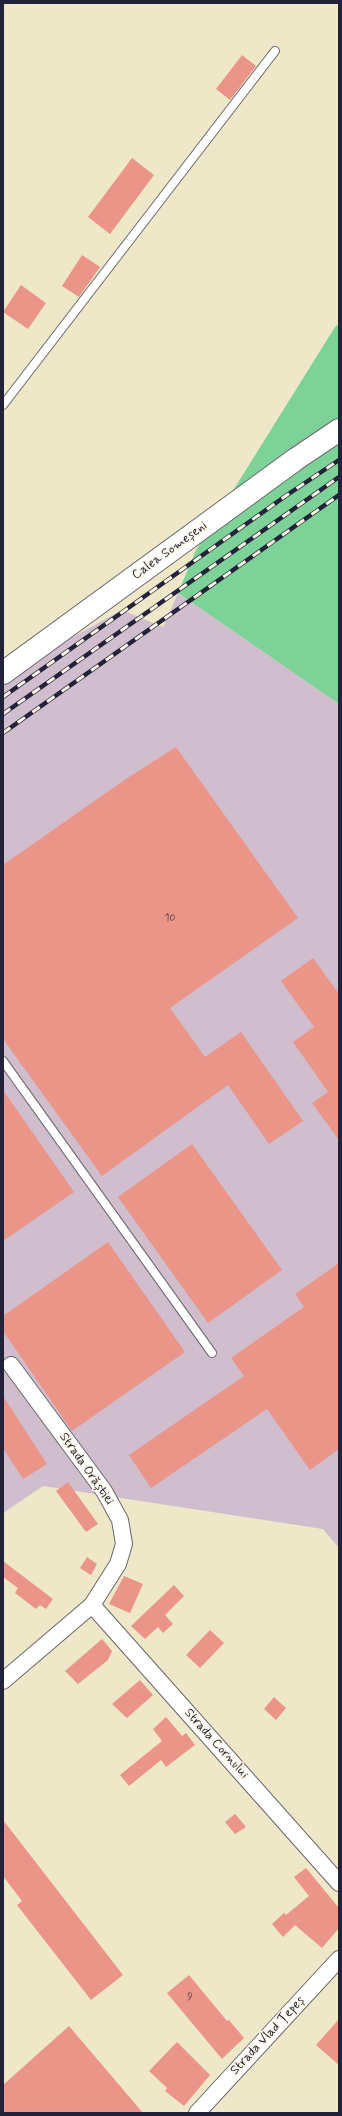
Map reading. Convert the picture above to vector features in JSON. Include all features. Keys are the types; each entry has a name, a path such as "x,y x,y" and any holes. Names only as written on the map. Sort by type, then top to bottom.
{"main road":[{"name":"Calea Someșeni","path":"3,673 289,464 339,430"}],"street":[{"name":"Strada Orăștiei","path":"3,1681 92,1605 118,1564 124,1544 120,1520 104,1491 12,1365"},
{"name":"Strada Cornului","path":"92,1605 339,1883"},
{"name":"Strada Vlad Țepeș","path":"197,2113 339,1959"}],"lane":[{"path":"3,405 275,51"},
{"path":"3,1061 212,1353"}],"shaded area":[{"path":"178,593 339,704 339,1548 323,1529 43,1486 3,1513 3,661 38,656 122,610 163,627"}],"green space":[{"path":"339,324 339,704 178,593 196,550 335,327"}],"building":[{"path":"242,55 256,66 230,100 216,89"},
{"path":"132,158 154,175 110,234 88,217"},
{"path":"82,255 100,267 79,297 62,286"},
{"path":"21,285 46,303 28,329 3,312"},
{"path":"176,747 298,918 170,1008 205,1057 241,1032 303,1121 269,1144 228,1085 102,1176 3,1039 3,865 126,779"},
{"path":"313,958 339,994 339,1140 312,1103 328,1092 293,1042 314,1027 281,981"},
{"path":"3,1090 74,1192 3,1241"},
{"path":"192,1144 282,1270 208,1323 118,1197"},
{"path":"108,1242 185,1352 72,1431 3,1331 3,1316"},
{"path":"339,1263 339,1449 310,1470 267,1409 151,1488 129,1455 244,1376 231,1358 304,1307 295,1294"},
{"path":"3,1396 47,1464 23,1479 3,1448"},
{"path":"68,1482 98,1524 86,1532 56,1491"},
{"path":"87,1557 97,1564 91,1575 80,1568"},
{"path":"3,1561 53,1599 46,1609 40,1605 36,1609 15,1593 18,1588 3,1577"},
{"path":"124,1576 143,1584 130,1613 109,1604"},
{"path":"174,1585 184,1596 165,1615 173,1624 163,1633 158,1627 145,1639 131,1626"},
{"path":"210,1630 224,1643 200,1668 186,1655"},
{"path":"102,1639 112,1651 108,1660 78,1684 65,1671"},
{"path":"140,1680 153,1695 127,1718 112,1704"},
{"path":"274,1697 286,1708 276,1720 264,1709"},
{"path":"166,1717 182,1736 186,1733 195,1745 166,1767 161,1760 129,1786 120,1775 162,1741 153,1729"},
{"path":"235,1814 246,1827 235,1834 225,1822"},
{"path":"3,1820 123,1975 91,2000 17,1905 22,1901 3,1876"},
{"path":"306,1868 339,1908 339,1928 322,1948 295,1925 283,1937 272,1924 284,1913 286,1915 309,1896 294,1877"},
{"path":"189,1975 227,2021 229,2020 244,2038 222,2059 167,1993"},
{"path":"339,2019 339,2065 316,2045"},
{"path":"69,2026 143,2113 3,2113 3,2085"},
{"path":"177,2042 210,2075 184,2106 165,2091 167,2088 149,2071"}],"railway":[{"path":"3,697 287,495 339,460"},
{"path":"3,714 339,477"},
{"path":"3,733 339,495"}]}
